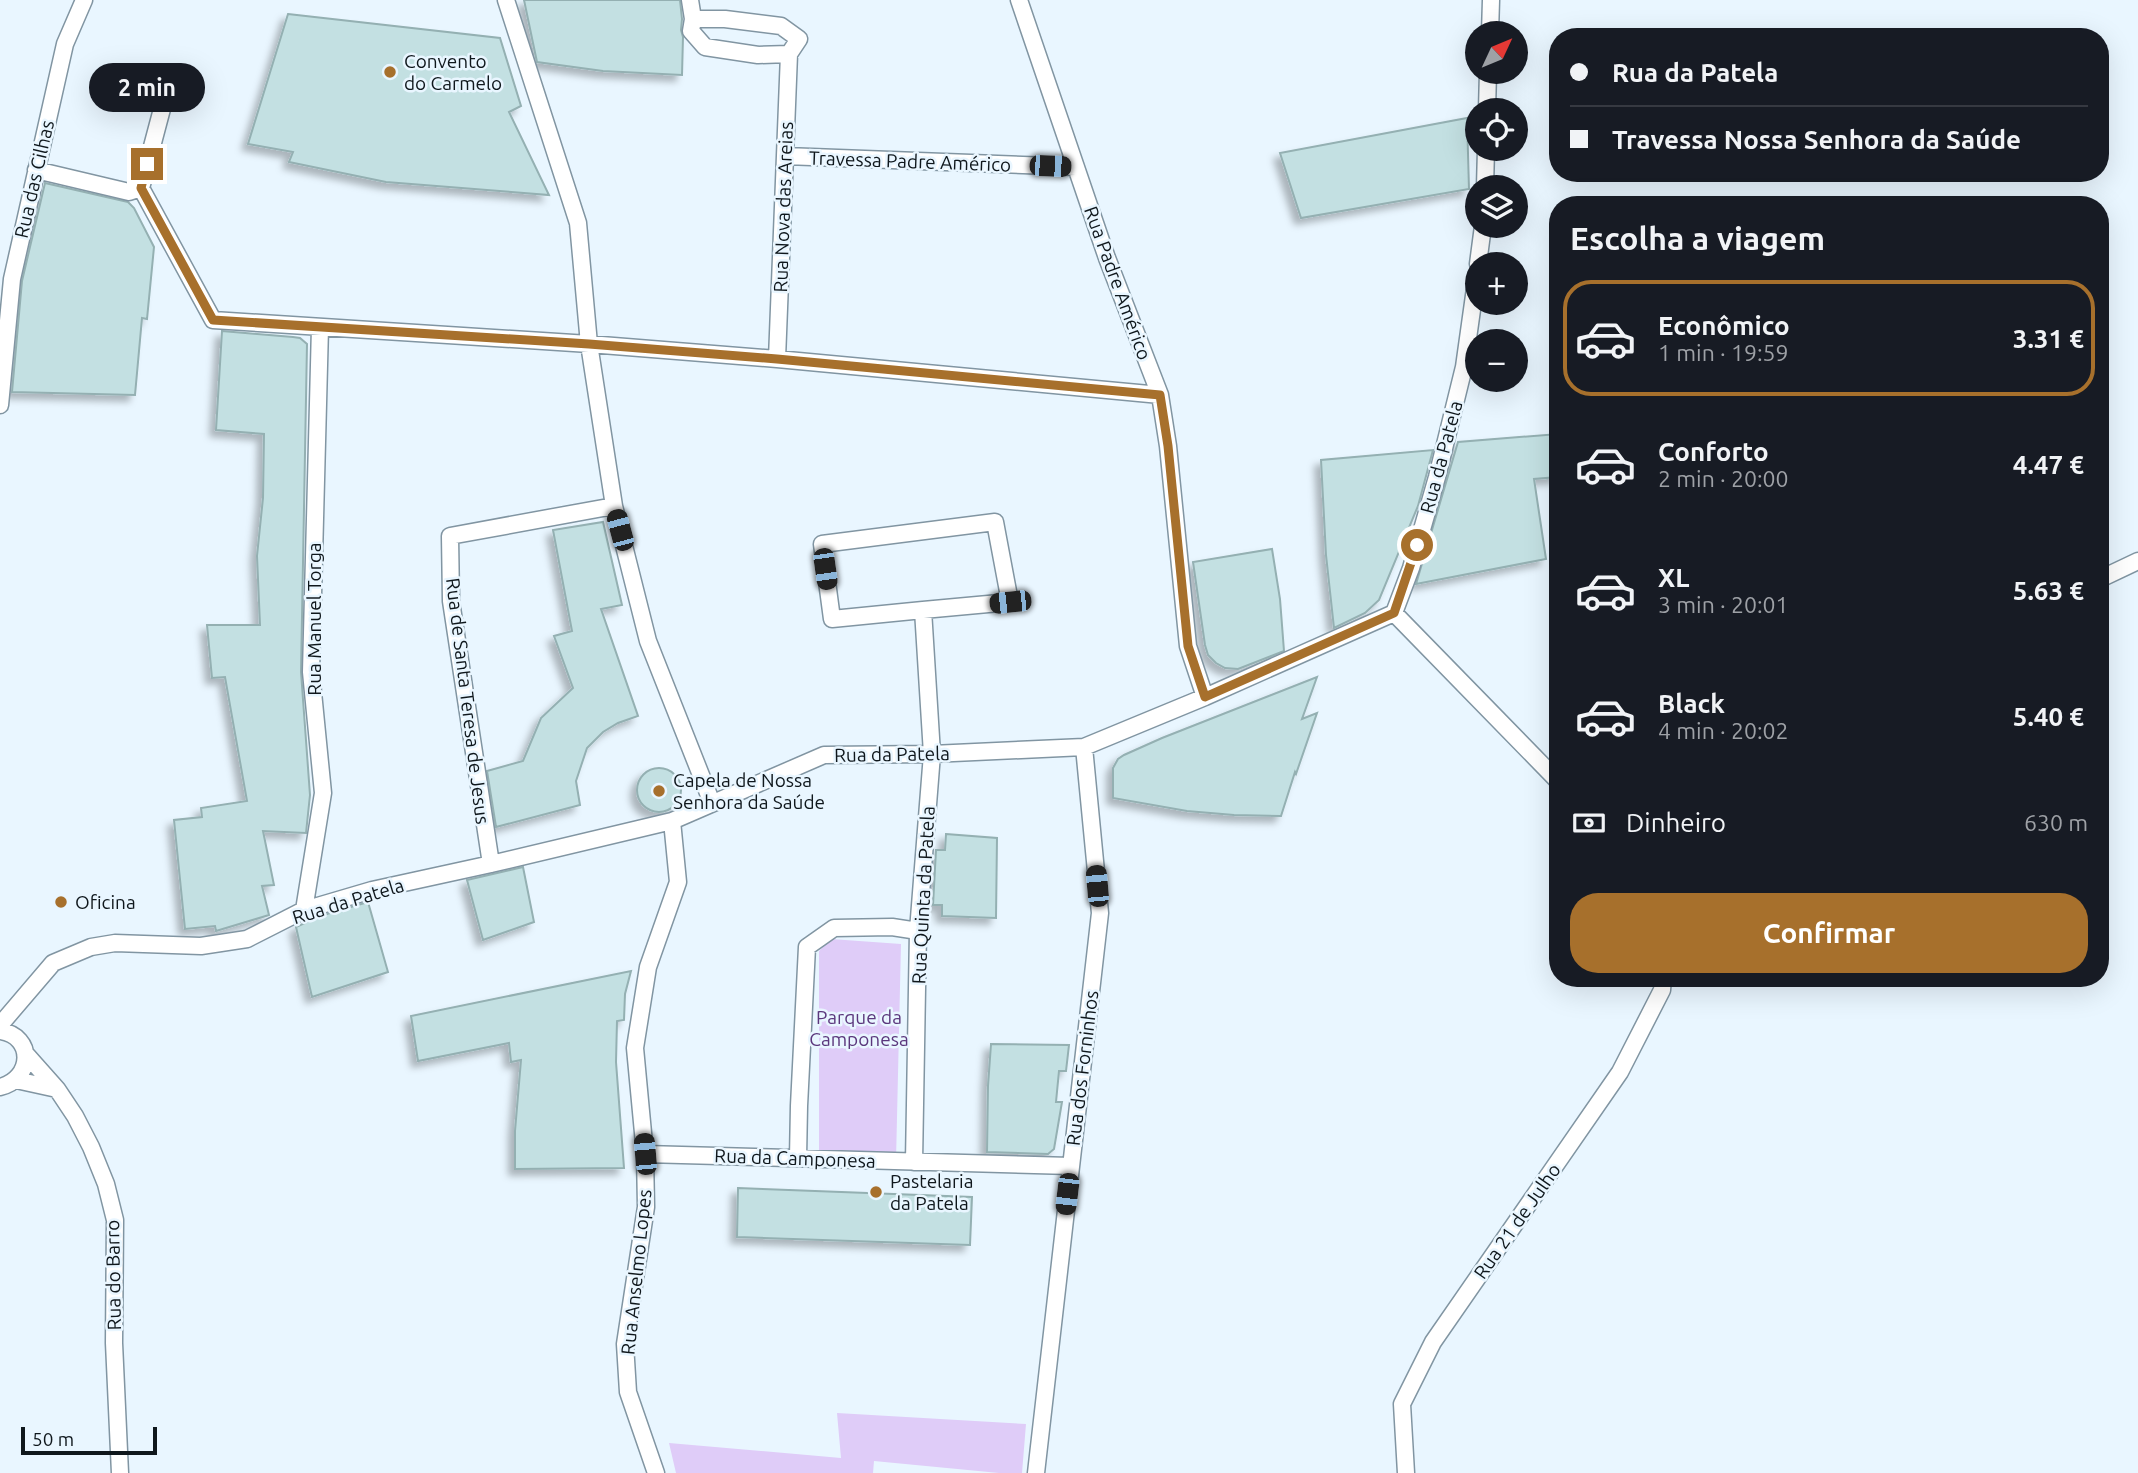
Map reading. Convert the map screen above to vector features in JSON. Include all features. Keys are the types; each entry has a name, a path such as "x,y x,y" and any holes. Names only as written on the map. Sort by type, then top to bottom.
{"street":[{"name":"Rua das Cilhas","path":"0,405 12,279 65,44 84,0"},
{"path":"506,0 578,223 589,344 614,506 649,641 712,803"},
{"path":"690,0 693,19 691,31 705,47 758,55 789,54"},
{"name":"Rua Padre Américo","path":"1019,0 1107,258 1160,395 1168,446 1188,646 1205,697"},
{"path":"1490,21 1491,0"},
{"name":"Rua Nova das Areias","path":"693,19 725,19 781,26 799,39 789,54 777,359"},
{"path":"167,90 141,188 213,320 589,344 1160,395"},
{"name":"Travessa Padre Américo","path":"785,156 1076,167"},
{"path":"36,170 129,192 141,188"},
{"name":"Rua da Patela","path":"0,1025 53,963 91,947 115,943 201,946 247,939 304,910 372,890 672,821 824,755 932,754 1084,747 1205,697 1394,613 1422,529 1455,404 1464,367 1471,315"},
{"name":"Rua Manuel Torga","path":"304,910 323,793 311,672 320,327"},
{"name":"Rua de Santa Teresa de Jesus","path":"491,864 451,601 450,536 614,506"},
{"path":"995,522 1010,602 923,610 832,619 821,544 995,522"},
{"path":"2109,575 2138,561"},
{"name":"Rua Quinta da Patela","path":"914,1162 918,931 932,754 923,610"},
{"path":"1394,613 1549,772"},
{"name":"Rua dos Forninhos","path":"1036,1473 1100,913 1084,747"},
{"name":"Rua Anselmo Lopes","path":"656,1473 628,1392 625,1344 646,1208 645,1154 635,1048 648,967 678,882 672,821"},
{"path":"798,1158 807,947 834,928 892,927 918,931"},
{"name":"Rua 21 de Julho","path":"1406,1473 1402,1404 1433,1342 1620,1072 1662,987"},
{"path":"0,1087 16,1080 23,1073 26,1063 22,1047 22,1000"},
{"name":"Rua do Barro","path":"0,1031 12,1035 57,1089 92,1147 106,1184 115,1220 114,1343 120,1473"},
{"path":"16,1080 57,1089"},
{"name":"Rua da Camponesa","path":"645,1154 1070,1166"}],"green space":[{"name":"Parque da Camponesa","path":"831,939 901,944 896,1161 819,1158 819,951"},
{"path":"837,1413 1026,1424 1022,1473 874,1461 873,1473 676,1473 669,1443 841,1458"}],"building":[{"path":"524,0 680,0 682,75 603,71 537,62"},
{"name":"Convento do Carmelo","path":"288,14 500,38 521,106 509,112 549,195 386,182 289,162 293,152 248,144"},
{"path":"1465,118 1465,161 1468,161 1469,175 1465,175 1465,190 1301,218 1280,153"},
{"path":"45,183 128,202 134,208 154,247 147,319 142,318 135,395 12,392 22,281"},
{"path":"222,331 300,338 307,344 301,672 310,795 306,833 263,831 274,885 262,886 269,915 216,931 215,926 185,929 174,820 202,817 201,808 247,801 225,677 212,678 207,625 260,625 257,556 263,498 264,434 216,430"},
{"path":"1549,435 1549,478 1534,479 1546,559 1416,584 1458,442"},
{"path":"1433,450 1418,506 1379,600 1365,613 1334,628 1326,555 1321,460"},
{"path":"603,522 622,605 601,609 638,716 603,732 587,748 576,781 580,805 496,827 487,771 523,761 541,718 573,688 554,636 572,631 553,530"},
{"path":"1272,549 1280,599 1284,651 1238,669 1225,668 1208,655 1193,562"},
{"path":"1317,677 1302,719 1317,713 1281,816 1187,811 1113,798 1113,768 1124,755"},
{"name":"Capela de Nossa Senhora da Saúde","path":"659,768 668,769 675,774 680,781 680,799 675,806 668,811 659,812 650,811 643,806 638,799 637,790 638,781 643,774 650,769"},
{"path":"946,834 997,838 996,918 942,916 942,905 933,905 936,850 945,850"},
{"path":"523,867 534,922 483,940 467,880"},
{"path":"368,902 388,972 312,997 296,927 320,916"},
{"path":"631,971 625,994 624,1020 617,1021 616,1062 624,1168 515,1169 521,1060 511,1062 509,1043 418,1061 411,1016"},
{"path":"991,1044 1069,1045 1066,1071 1059,1071 1056,1102 1062,1102 1054,1149 1048,1154 987,1152"},
{"path":"738,1188 972,1197 970,1245 737,1237"}],"place":[{"name":"Convento do Carmelo","path":"390,72"},
{"name":"Capela de Nossa Senhora da Saúde","path":"659,791"},
{"name":"Oficina","path":"61,902"},
{"name":"Pastelaria da Patela","path":"876,1192"}],"route":[{"path":"147,164 141,188 213,320 589,344 1160,395 1168,446 1188,646 1205,697 1394,613 1417,545"}]}
